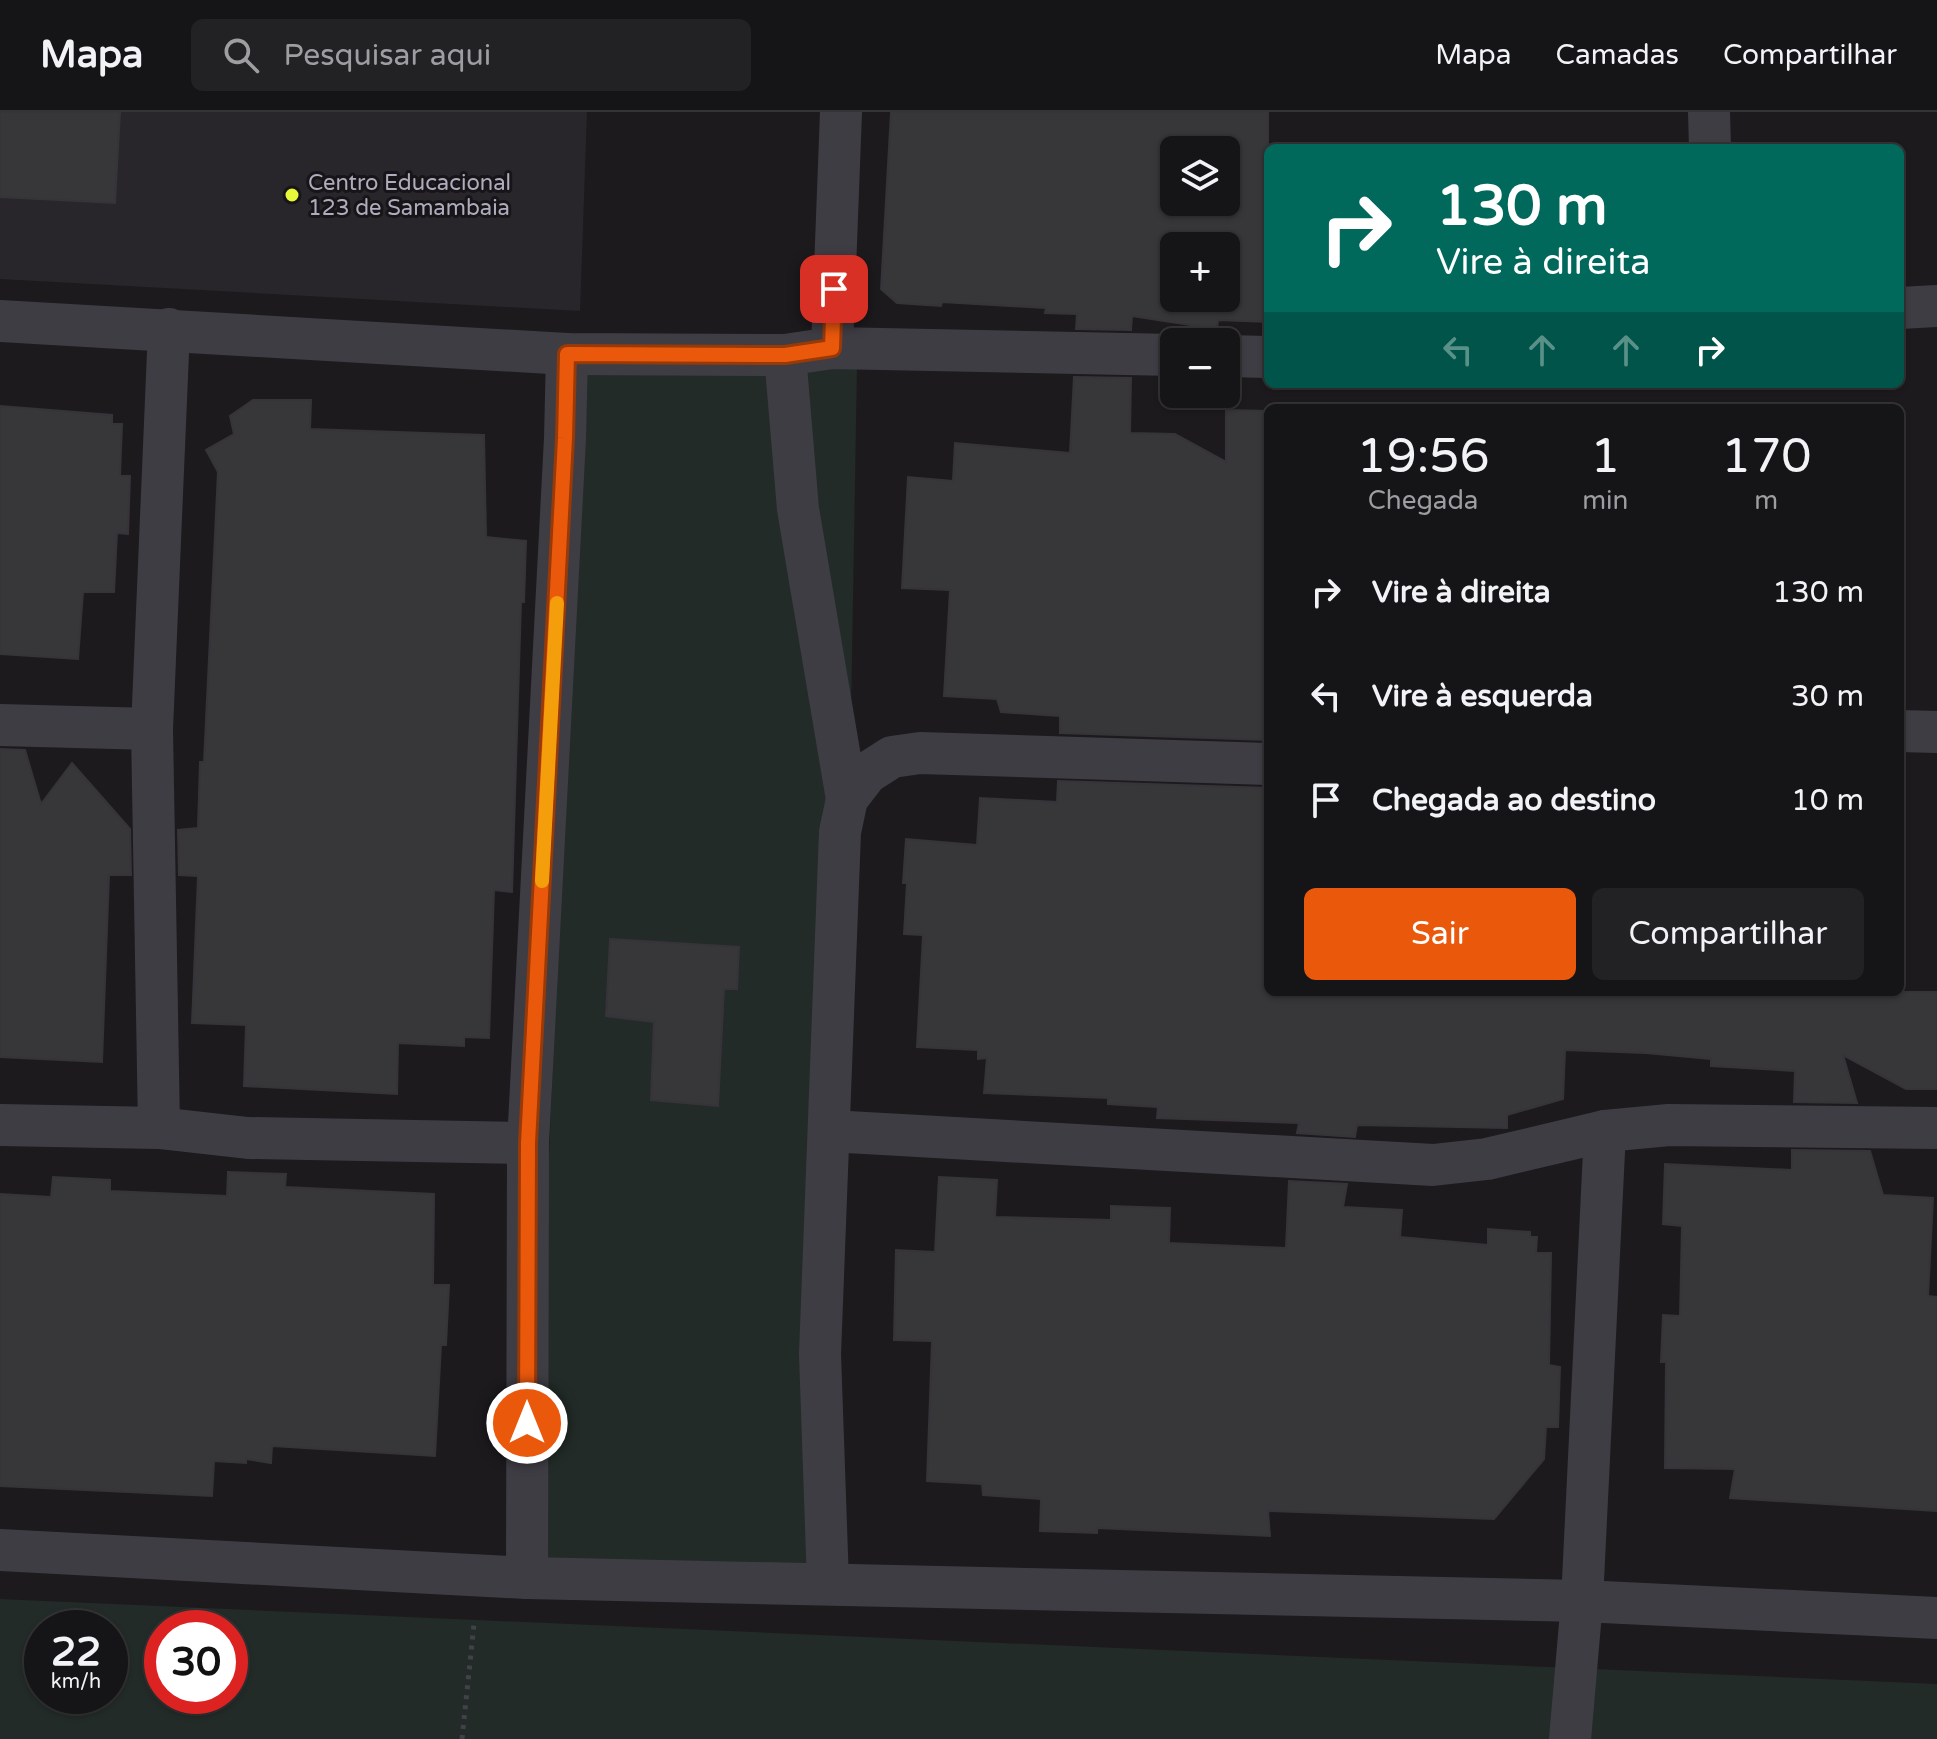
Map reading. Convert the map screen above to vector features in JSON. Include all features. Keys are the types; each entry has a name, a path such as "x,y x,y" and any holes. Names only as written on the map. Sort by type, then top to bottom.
{"street":[{"path":"832,348 841,112"},
{"path":"1709,112 1710,144"},
{"path":"1904,308 1937,306"},
{"path":"0,321 567,354 785,355 832,348 1160,355"},
{"path":"159,1128 152,729 169,329"},
{"path":"527,1578 528,1143 567,354"},
{"path":"785,355 798,509 847,799 840,832 820,1354 828,1583"},
{"path":"1240,356 1264,357"},
{"path":"0,725 152,729"},
{"path":"1904,731 1937,732"},
{"path":"847,799 867,773 879,765 892,757 920,753 1264,764"},
{"path":"0,1125 159,1128 248,1138 528,1143"},
{"path":"830,1131 1433,1165 1487,1159 1605,1131 1669,1125 1937,1128"},
{"path":"1570,1739 1582,1601 1605,1131"},
{"path":"0,1550 527,1578 1582,1601 1937,1618"}],"path":[{"path":"462,1739 478,1575"}],"shaded area":[{"name":"Centro Educacional 123 de Samambaia","path":"0,112 587,112 580,311 0,279"},
{"path":"857,366 836,1590 532,1575 581,370"},
{"path":"0,1599 1937,1684 1937,1739 0,1739"}],"building":[{"path":"0,112 120,112 115,203 0,197"},
{"path":"891,112 1268,112 1268,144 1264,144 1264,322 1218,320 1217,328 1210,328 1132,316 1131,330 1076,329 1077,314 1045,313 1046,308 942,302 941,306 897,303 881,289"},
{"path":"1074,377 1131,378 1130,433 1175,434 1226,462 1226,410 1264,411 1264,740 1060,733 1060,716 1001,712 997,699 944,696 950,590 902,588 908,477 953,481 955,443 1070,453"},
{"path":"253,400 311,400 310,429 484,435 486,537 526,541 524,602 521,602 512,892 494,890 489,1038 464,1037 464,1046 398,1043 397,1094 244,1086 246,1025 192,1023 198,876 179,875 178,830 198,828 200,762 204,762 218,472 206,450 234,434 230,416"},
{"path":"0,406 112,415 112,424 122,424 120,476 130,476 128,534 117,533 114,592 83,592 78,659 0,654"},
{"path":"0,749 25,750 41,804 72,763 130,829 131,875 109,875 102,1062 0,1057"},
{"path":"1058,781 1264,788 1264,996 1904,996 1904,992 1937,992 1937,1089 1906,1089 1843,1055 1857,1103 1794,1102 1795,1071 1711,1066 1711,1059 1646,1053 1565,1050 1563,1099 1507,1115 1507,1128 1357,1125 1355,1137 1297,1133 1299,1123 1157,1118 1158,1107 1108,1104 1108,1098 984,1093 987,1058 978,1059 978,1050 917,1047 923,935 904,934 906,839 977,845 980,798 1057,802"},
{"path":"610,939 739,947 737,989 724,989 718,1106 651,1100 654,1022 606,1016"},
{"path":"1792,1150 1870,1151 1883,1195 1933,1198 1928,1296 1937,1297 1937,1511 1730,1498 1735,1469 1665,1468 1666,1362 1661,1362 1663,1315 1680,1316 1682,1226 1663,1224 1665,1164 1792,1170"},
{"path":"228,1172 286,1174 285,1187 434,1194 433,1285 449,1285 446,1345 441,1345 435,1456 272,1446 271,1463 246,1459 246,1463 214,1461 212,1496 0,1486 0,1194 51,1197 53,1177 110,1180 110,1191 227,1196"},
{"path":"939,1177 997,1180 995,1217 1111,1220 1111,1206 1170,1208 1169,1243 1286,1248 1289,1181 1347,1184 1343,1207 1402,1210 1400,1237 1488,1245 1488,1229 1530,1232 1530,1237 1537,1237 1536,1253 1551,1253 1549,1365 1560,1367 1558,1427 1546,1427 1544,1459 1494,1519 1268,1511 1270,1536 1097,1528 1097,1533 1040,1531 1041,1499 983,1495 982,1484 927,1481 932,1341 894,1340 896,1250 935,1252"}],"slow traffic":[{"path":"542,881 557,603"}],"place":[{"name":"Centro Educacional 123 de Samambaia","path":"292,195"}],"route":[{"path":"527,1423 528,1143 567,354 785,355 832,348 834,289"}]}
